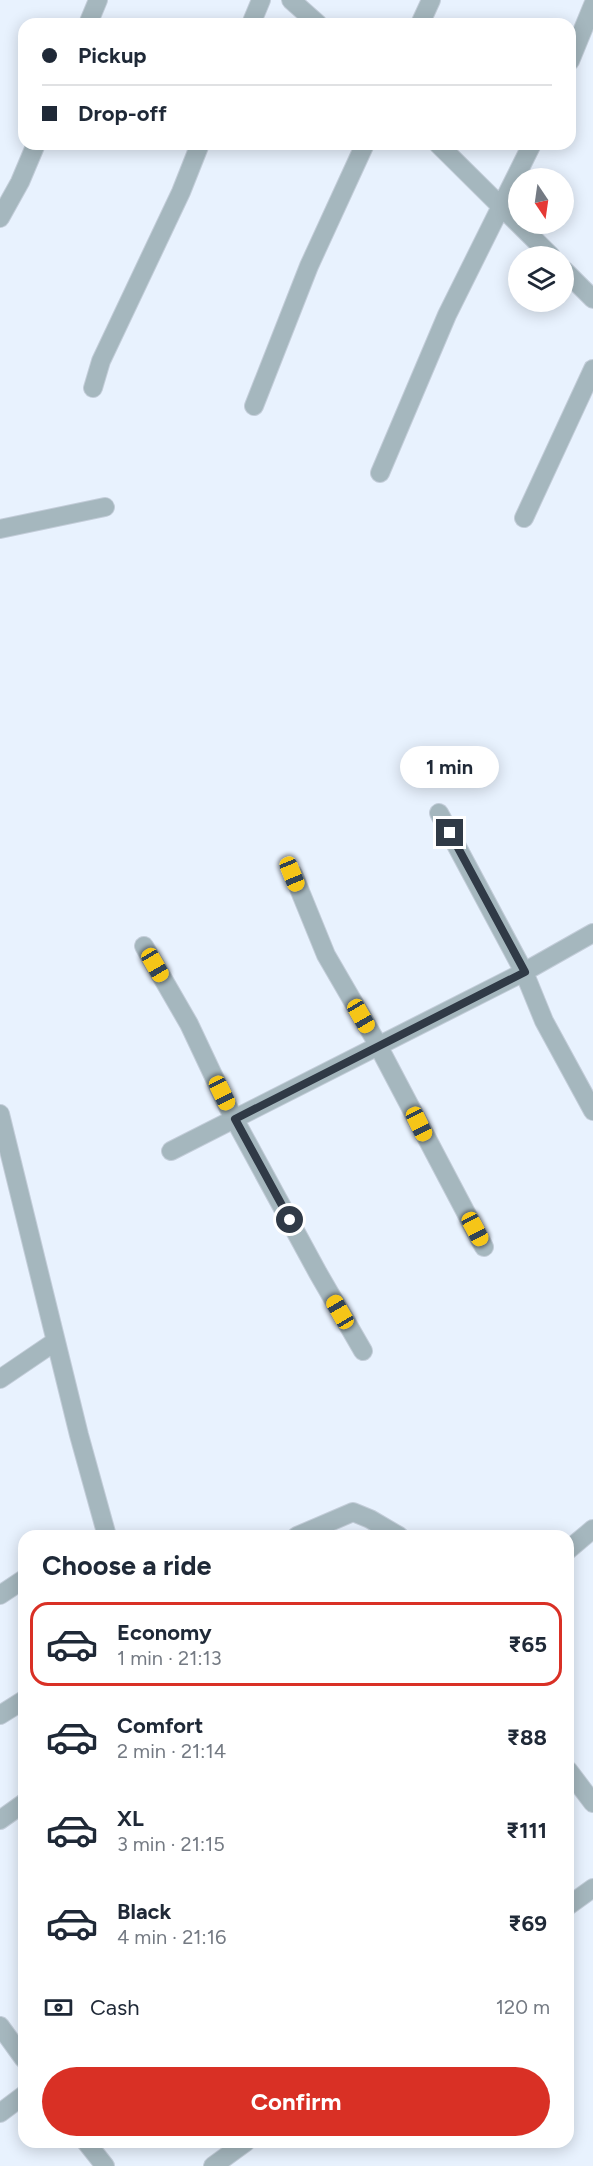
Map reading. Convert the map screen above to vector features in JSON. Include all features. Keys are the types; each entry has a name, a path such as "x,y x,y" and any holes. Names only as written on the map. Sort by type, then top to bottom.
{"street":[{"path":"90,18 98,0"},
{"path":"253,18 261,0"},
{"path":"291,0 311,18"},
{"path":"423,18 431,0"},
{"path":"576,46 593,5"},
{"path":"0,218 20,182 33,150"},
{"path":"93,388 101,361 181,192 198,150"},
{"path":"254,406 309,266 362,150"},
{"path":"444,150 541,246"},
{"path":"380,473 447,315 529,150"},
{"path":"574,280 593,299"},
{"path":"524,518 593,369"},
{"path":"0,529 105,507"},
{"path":"440,813 525,972 544,1021 593,1111"},
{"path":"292,874 326,955 378,1046 484,1247"},
{"path":"171,1151 525,972 593,933"},
{"path":"144,946 189,1024 235,1119 363,1351"},
{"path":"0,1114 100,1530"},
{"path":"0,1379 56,1341"},
{"path":"311,1530 353,1512 389,1530"},
{"path":"574,1545 593,1529"},
{"path":"0,1595 18,1583"},
{"path":"0,1715 18,1704"},
{"path":"574,1778 593,1803"},
{"path":"0,1820 18,1807"},
{"path":"574,1902 593,1888"},
{"path":"0,2026 18,2051"},
{"path":"0,2113 18,2100"},
{"path":"91,2148 105,2166"},
{"path":"213,2166 238,2148"}],"route":[{"path":"290,1220 235,1119 525,972 450,833"}]}
